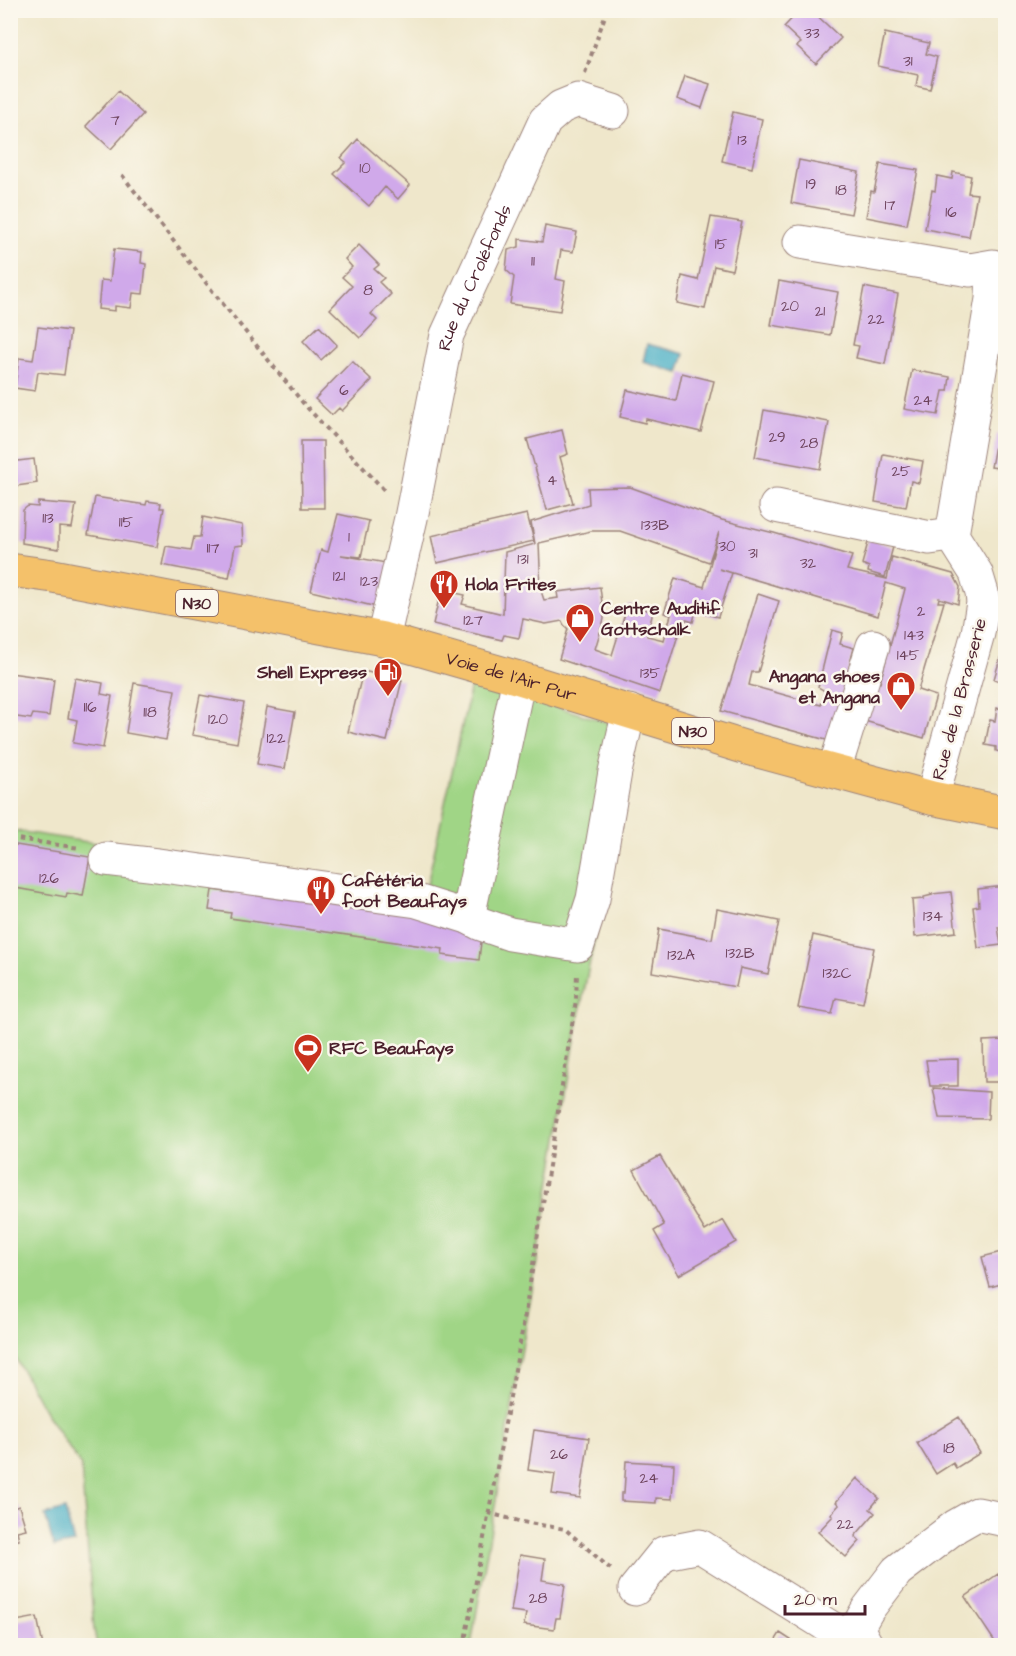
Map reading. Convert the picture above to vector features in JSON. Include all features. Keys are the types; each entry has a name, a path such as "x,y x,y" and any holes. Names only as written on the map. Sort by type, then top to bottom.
{"main road":[{"name":"Voie de l'Air Pur","path":"10,570 53,576 383,639 747,748 932,798 1005,813"}],"street":[{"path":"578,100 613,111"},
{"name":"Rue du Croléfonds","path":"383,639 411,518 447,336 545,121 561,107 578,100"},
{"path":"776,506 930,538 952,535 999,263 970,270 800,242"},
{"name":"Rue de la Brasserie","path":"932,798 978,633 983,603 976,573 952,535"},
{"path":"834,771 873,646"},
{"path":"468,917 519,678"},
{"path":"106,859 417,901 468,917 510,934 578,945 593,899 615,772 629,711"},
{"path":"635,1589 664,1553 700,1546 841,1634 862,1636 868,1609 897,1570 956,1526 977,1514 1005,1520"}],"path":[{"path":"578,100 587,66 607,10"},
{"path":"122,175 303,403 411,518"},
{"path":"10,838 85,849 106,859"},
{"path":"464,1646 522,1332 576,1000 578,945"},
{"path":"488,1513 565,1530 635,1589"}],"green space":[{"path":"472,681 636,731 580,1011 471,1645 97,1645 81,1466 45,1412 11,1350 10,830 425,894"}],"water":[{"path":"647,344 685,354 679,373 643,362"},
{"path":"65,1509 74,1543 54,1547 45,1515"}],"building":[{"path":"800,10 811,10 841,38 816,64 797,46 801,43 784,27"},
{"path":"885,33 929,43 926,54 937,57 930,89 916,86 918,75 878,66"},
{"path":"685,76 710,84 702,108 677,99"},
{"path":"118,91 143,114 111,149 86,126"},
{"path":"733,112 762,119 752,168 722,161"},
{"path":"358,139 410,185 398,199 385,187 369,206 334,174 346,162 341,158"},
{"path":"799,160 859,172 851,214 791,203"},
{"path":"880,164 918,170 907,225 866,217 871,191 874,192"},
{"path":"953,172 971,176 968,193 977,194 969,237 925,229 937,176 952,179"},
{"path":"711,217 742,222 732,270 714,266 705,309 677,303 682,276 698,280"},
{"path":"545,226 577,232 573,252 561,250 556,279 565,281 560,311 510,304 514,277 506,270 508,250 519,247 519,239 542,242"},
{"path":"359,245 379,265 374,269 384,278 379,282 391,294 371,314 377,320 360,338 330,309 352,286 342,277 352,267 345,259"},
{"path":"114,249 142,252 141,263 146,264 143,294 133,293 131,308 115,306 115,311 98,309 101,280 110,281"},
{"path":"779,281 838,292 830,335 771,325"},
{"path":"864,287 898,294 885,364 856,358 859,346 853,345"},
{"path":"319,326 337,345 321,360 303,341"},
{"path":"38,327 70,331 64,375 38,372 35,391 15,388 19,358 33,360"},
{"path":"352,361 372,380 342,411 339,408 332,415 315,399"},
{"path":"912,370 950,377 948,391 943,391 938,415 904,409"},
{"path":"682,373 714,381 701,432 646,419 645,423 620,417 627,390 676,401"},
{"path":"764,410 829,422 820,469 755,457"},
{"path":"562,430 568,454 560,457 573,503 547,510 527,439"},
{"path":"997,434 1005,436 1005,469 991,467"},
{"path":"301,441 323,441 324,508 302,508"},
{"path":"883,454 923,461 919,483 911,481 906,507 875,502"},
{"path":"34,459 37,483 10,487 10,462"},
{"path":"630,487 722,520 852,556 847,570 887,579 892,557 953,574 960,587 958,604 939,598 938,602 944,602 918,690 936,696 924,738 861,720 876,683 880,683 905,589 886,583 878,616 719,569 732,573 718,617 696,611 693,622 683,619 660,693 559,659 568,629 562,621 546,624 523,619 519,638 504,635 502,640 433,624 441,590 465,595 462,604 503,614 505,552 535,544 531,522 589,504 588,488","holes":["591,531 620,531 709,562 719,532 704,587 675,578 664,613 671,615 664,640 647,636 653,612 628,604 612,655 595,649 604,619 600,587 557,592 558,598 544,600 539,585 539,543"]},
{"path":"95,497 146,505 147,501 161,503 160,508 164,508 157,547 88,535"},
{"path":"38,502 76,505 72,528 59,527 59,549 22,543 23,510 28,506 38,507"},
{"path":"338,514 369,521 361,557 341,555 392,564 381,608 311,591 321,550 328,552"},
{"path":"527,514 534,541 437,563 431,536"},
{"path":"203,517 242,525 243,545 235,546 229,578 162,565 166,546 191,550 194,537 200,537"},
{"path":"869,539 893,547 885,577 868,572 869,567 862,564"},
{"path":"758,594 779,601 758,672 752,672 749,685 821,705 825,691 818,687 832,630 843,633 840,644 854,648 830,741 721,711"},
{"path":"1005,642 1005,683 994,679"},
{"path":"363,671 402,680 387,741 348,732"},
{"path":"10,673 54,679 49,716 33,714 31,719 10,716"},
{"path":"75,678 103,683 101,694 112,696 103,748 73,743 77,720 68,718"},
{"path":"134,683 175,690 166,740 126,733"},
{"path":"200,695 244,703 237,743 192,735"},
{"path":"267,707 295,712 285,769 257,764"},
{"path":"997,708 1005,710 1005,753 996,751 996,747 985,745 990,720 995,721"},
{"path":"10,844 90,857 83,896 67,893 66,897 10,887"},
{"path":"1005,886 1005,926 998,927 1001,945 978,948 973,907 979,906 978,889"},
{"path":"234,887 447,918 446,928 482,933 479,960 442,955 443,949 230,918 231,913 209,910 212,890 233,893"},
{"path":"951,892 956,932 915,937 912,900 924,899 931,894"},
{"path":"717,909 779,921 768,974 740,968 736,987 652,972 659,929 712,939"},
{"path":"813,935 874,948 863,1003 836,998 832,1014 798,1008"},
{"path":"1005,1040 1005,1082 984,1082 983,1041"},
{"path":"958,1059 958,1086 930,1086 926,1060"},
{"path":"933,1088 989,1092 988,1119 939,1118"},
{"path":"660,1156 705,1231 723,1220 736,1242 679,1275 654,1231 664,1225 634,1170"},
{"path":"1005,1251 1005,1283 990,1287 982,1257"},
{"path":"959,1417 980,1453 956,1468 953,1463 936,1474 917,1443"},
{"path":"534,1430 589,1438 580,1498 552,1494 555,1474 528,1470"},
{"path":"626,1461 674,1464 672,1499 656,1498 656,1503 621,1501 621,1493 624,1493"},
{"path":"857,1478 879,1498 870,1509 875,1513 855,1536 860,1541 846,1557 818,1532 833,1516 831,1514 839,1505 836,1502"},
{"path":"19,1506 26,1529 17,1531 19,1540 10,1543 10,1509"},
{"path":"520,1555 545,1559 542,1580 565,1584 560,1618 556,1618 554,1629 524,1625 526,1613 511,1611"},
{"path":"998,1574 1005,1585 1005,1640 997,1645 965,1597"},
{"path":"37,1617 43,1646 10,1646 10,1622"},
{"path":"780,1633 800,1646 772,1646"}],"place":[{"name":"Hola Frites","path":"444,610"},
{"name":"Centre Auditif Gottschalk","path":"580,644"},
{"name":"Shell Express","path":"388,698"},
{"name":"Angana shoes et Angana","path":"901,712"},
{"name":"Cafétéria foot Beaufays","path":"321,916"},
{"name":"RFC Beaufays","path":"308,1074"}]}
